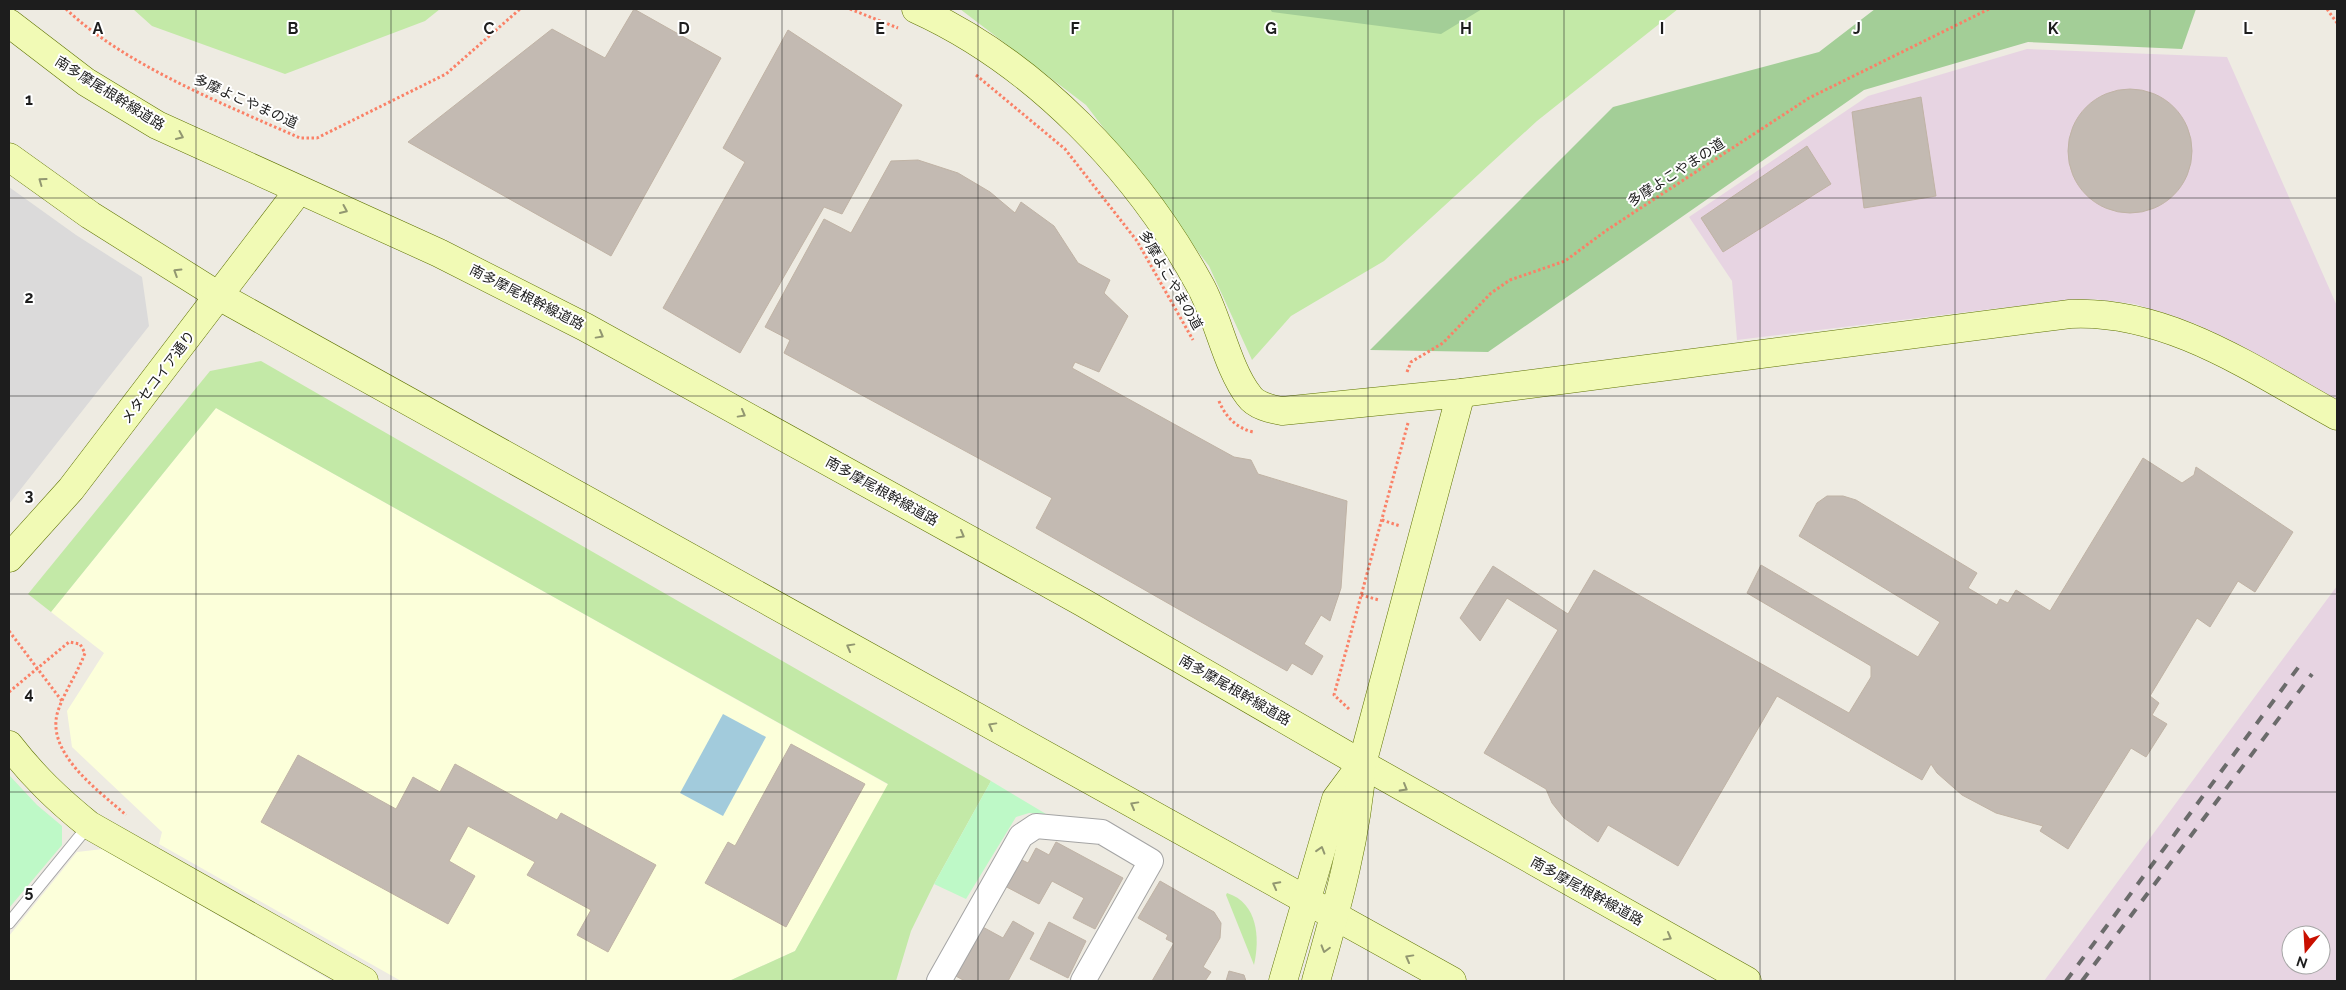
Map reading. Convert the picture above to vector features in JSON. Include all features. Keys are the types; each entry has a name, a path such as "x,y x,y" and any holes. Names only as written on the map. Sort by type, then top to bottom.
{"main road":[{"path":"911,20 976,42 1020,74 1068,114 1111,157 1159,218 1201,286 1238,377 1249,397 1264,407 1282,412 1461,393 2070,314 2096,313 2138,320 2199,341 2337,416"},
{"name":"南多摩尾根幹線道路","path":"9,22 86,82 157,125 439,253 585,327 1082,602 1362,764 1747,981"},
{"path":"9,157 90,215 219,296 1452,981"},
{"name":"メタセコイア通り","path":"9,558 71,489 300,190"},
{"path":"1316,981 1335,915 1359,804 1362,764 1461,393"},
{"path":"9,745 30,771 56,798 90,824 364,981"},
{"path":"1283,981 1336,799 1362,764"}],"street":[{"path":"938,981 1021,836 1036,826 1102,832 1151,861 1083,981"}],"lane":[{"path":"9,923 90,824"}],"path":[{"name":"多摩よこやまの道","path":"66,9 84,26 145,64 187,87 300,138 317,138 446,74 520,9"},
{"path":"850,9 911,20"},
{"name":"多摩よこやまの道","path":"1407,379 1411,362 1444,343 1491,293 1510,280 1565,261 1607,230 1809,98 1989,9"},
{"path":"2327,9 2337,22"},
{"name":"多摩よこやまの道","path":"968,69 1064,149 1137,241 1196,345"},
{"path":"1218,398 1225,415 1245,430 1262,434"},
{"path":"1349,709 1334,695 1410,418"},
{"path":"1382,520 1403,526"},
{"path":"1362,595 1379,600"},
{"path":"9,631 62,701"},
{"path":"9,692 69,642 80,644 85,653 62,701 55,725 58,743 80,772 127,816"}],"shaded area":[{"path":"2027,49 2227,57 2337,306 2337,402 2196,324 2135,304 2093,299 2000,308 1737,340 1732,281 1689,217 1868,96"},
{"path":"9,187 76,235 142,277 149,326 9,504"},
{"path":"216,408 889,785 795,951 729,981 401,981 159,844 162,832 72,747 67,711 104,653 51,612"},
{"path":"2337,586 2337,981 2044,981"},
{"path":"103,849 332,981 9,981 9,936 77,852"}],"green space":[{"path":"133,9 440,9 425,21 285,74 152,26"},
{"path":"960,9 1678,9 1537,121 1384,261 1291,316 1252,360 1209,266 1086,105"},
{"path":"1270,9 1482,9 1441,34 1272,12"},
{"path":"1875,9 2196,9 2182,49 2028,42 1864,90 1488,352 1370,350 1613,107 1819,52"},
{"path":"261,361 991,781 934,884 911,931 896,981 729,981 795,951 888,784 216,408 51,612 28,594 210,371"},
{"path":"9,775 37,805 62,826 62,845 9,908"},
{"path":"991,781 1046,814 1029,813 1016,817 966,899 934,884"},
{"path":"1227,893 1237,898 1251,913 1257,944 1254,965 1226,895"}],"water":[{"path":"723,714 766,737 723,816 680,793"}],"building":[{"path":"634,9 721,58 611,256 408,142 552,29 605,58"},
{"path":"788,30 902,105 842,214 824,207 740,353 663,308 745,162 723,148"},
{"path":"2130,89 2154,93 2174,107 2188,127 2192,151 2188,175 2174,195 2154,209 2130,213 2106,209 2086,195 2072,175 2068,151 2072,127 2086,107 2106,93"},
{"path":"1921,97 1936,196 1864,208 1852,112"},
{"path":"1807,146 1831,184 1723,252 1701,218"},
{"path":"918,160 958,173 990,192 1015,213 1021,202 1054,226 1078,263 1110,280 1104,293 1128,316 1099,372 1075,362 1072,368 1234,457 1251,460 1258,474 1347,501 1341,588 1330,621 1321,615 1304,644 1323,656 1312,675 1292,663 1287,671 1036,528 1052,498 784,353 790,340 765,327 824,219 851,233 891,161"},
{"path":"2143,458 2182,483 2194,475 2196,467 2293,532 2255,592 2238,581 2210,627 2197,618 2150,696 2159,703 2152,715 2167,724 2146,757 2131,748 2068,849 2040,831 2043,826 1996,813 1962,795 1937,773 1931,764 1922,780 1777,696 1678,866 1608,825 1598,842 1564,818 1552,803 1546,789 1484,753 1558,630 1507,598 1480,641 1460,618 1493,566 1568,614 1594,570 1849,713 1871,677 1871,666 1747,593 1761,565 1918,657 1940,622 1799,536 1817,503 1827,496 1843,496 1856,500 1977,573 1968,588 1997,605 2000,599 2008,603 2016,590 2050,611"},
{"path":"791,744 865,784 786,927 705,883 728,842 735,846"},
{"path":"298,755 396,809 413,777 440,792 455,764 557,820 561,813 656,865 608,952 577,935 591,910 527,875 535,862 468,826 449,861 475,876 448,924 261,822"},
{"path":"1056,842 1123,878 1095,929 1073,918 1084,898 1052,881 1039,904 1001,884 1016,857 1028,863 1036,848 1049,855"},
{"path":"1160,881 1214,912 1221,923 1220,938 1203,967 1211,972 1205,981 1152,981 1174,943 1166,939 1168,935 1138,918"},
{"path":"1013,921 1034,933 1008,981 965,981 952,974 979,925 1003,938"},
{"path":"1049,922 1086,941 1068,978 1030,959"},
{"path":"1229,971 1244,975 1246,981 1226,981"}],"railway":[{"path":"2066,981 2300,665"},
{"path":"2082,981 2312,674"}]}
